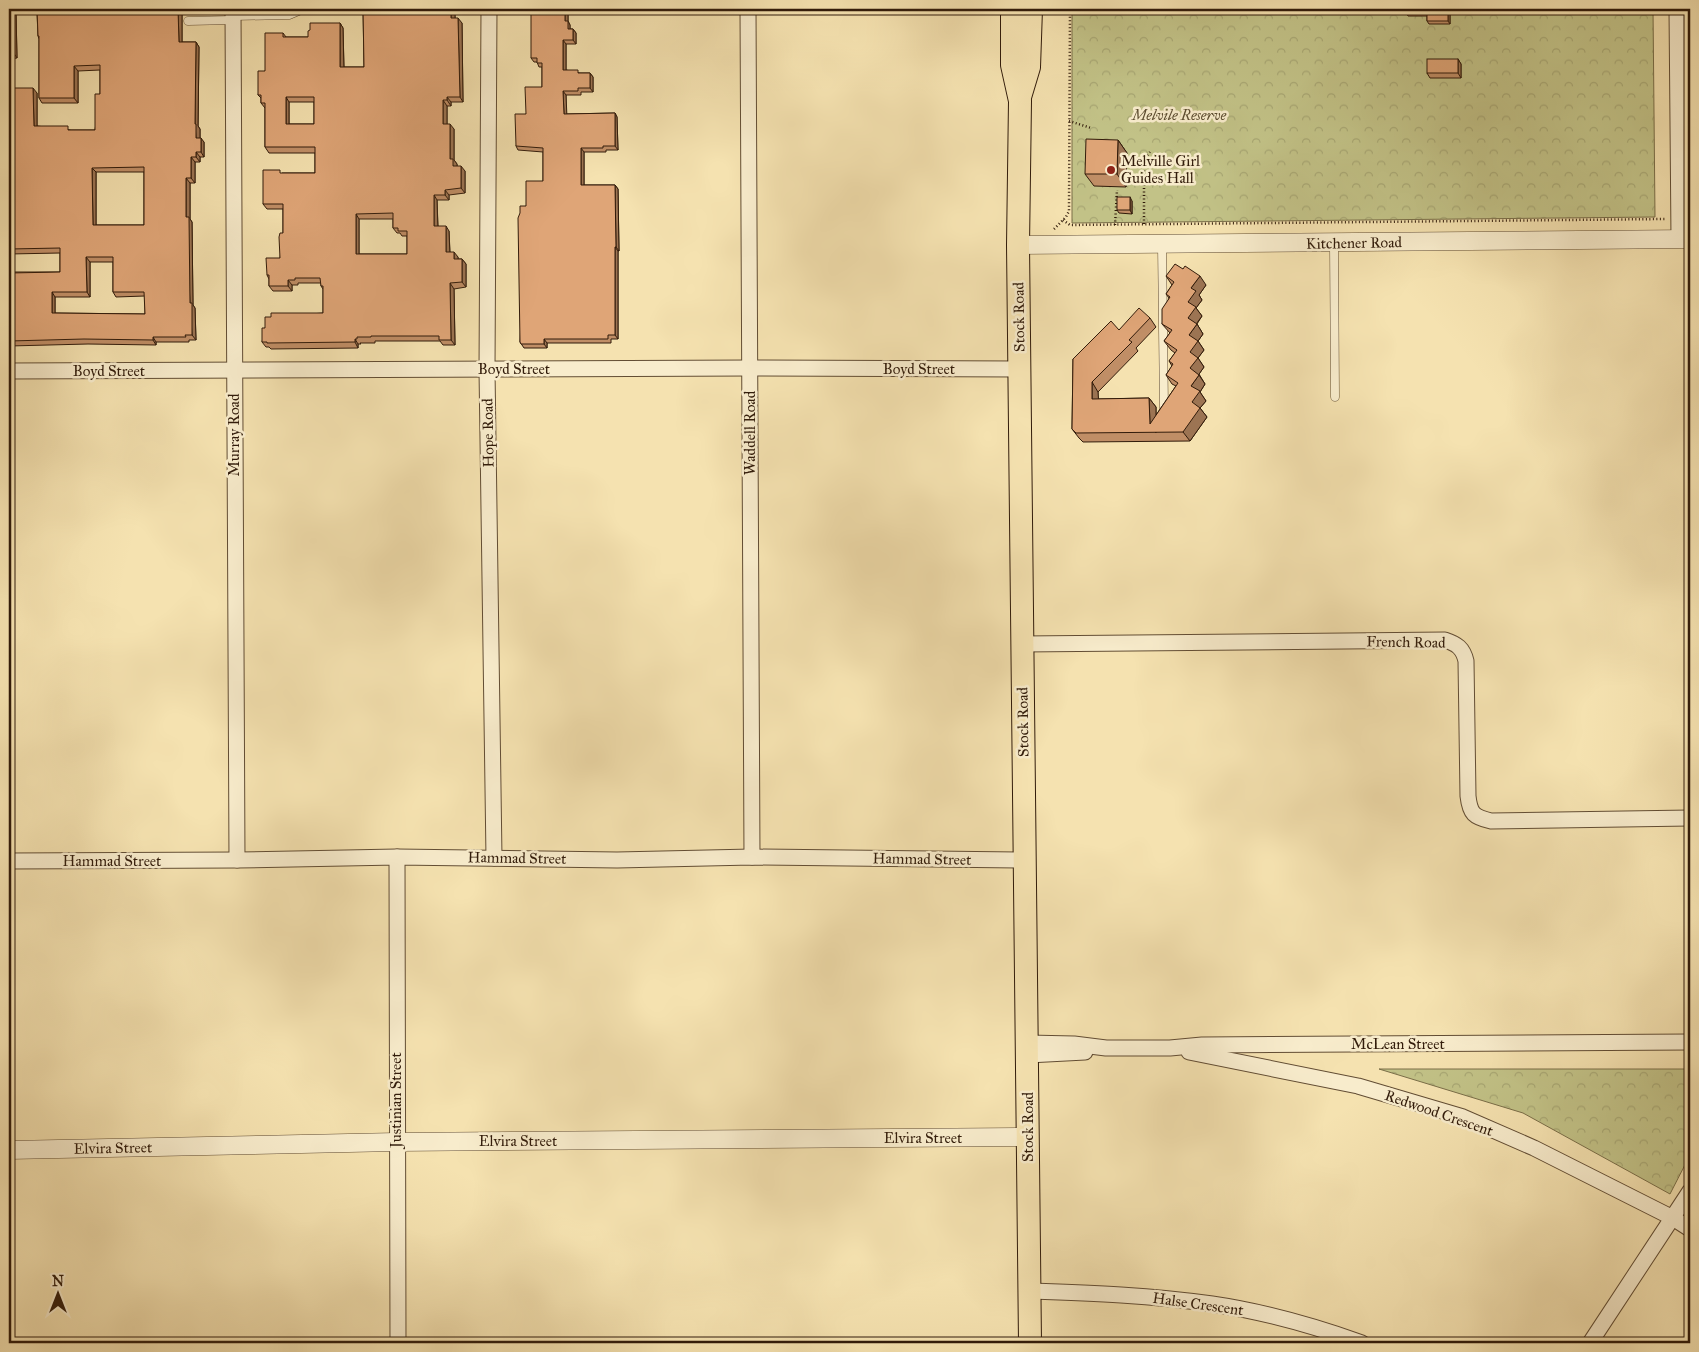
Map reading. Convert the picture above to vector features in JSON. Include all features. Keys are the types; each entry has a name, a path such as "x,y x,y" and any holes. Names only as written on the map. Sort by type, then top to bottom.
{"main road":[{"name":"Stock Road","path":"1012,9 1012,65 1020,101 1018,245 1030,1343"},
{"name":"Stock Road","path":"1020,101 1029,67 1030,9"}],"street":[{"name":"Hope Road","path":"489,9 487,370 494,858"},
{"name":"Waddell Road","path":"748,9 752,857"},
{"path":"1677,9 1684,239"},
{"name":"Murray Road","path":"233,15 237,860"},
{"name":"Kitchener Road","path":"1018,245 1684,239"},
{"name":"Boyd Street","path":"9,371 750,368 1020,369"},
{"name":"French Road","path":"1022,644 1444,640 1455,643 1463,650 1466,661 1468,796 1470,809 1477,818 1491,821 1690,818"},
{"name":"Hammad Street","path":"9,861 396,857 617,860 752,857 1024,860"},
{"name":"Justinian Street","path":"396,857 398,1343"},
{"name":"McLean Street","path":"1028,1049 1074,1044 1106,1048 1170,1048 1212,1045 1690,1042"},
{"name":"Redwood Crescent","path":"1170,1048 1358,1086 1463,1118 1534,1148 1673,1218 1690,1229"},
{"name":"Elvira Street","path":"9,1150 396,1142 1028,1137"},
{"path":"1590,1343 1690,1191"},
{"name":"Halse Crescent","path":"1030,1291 1137,1296 1212,1304 1261,1314 1362,1343"}],"lane":[{"path":"188,20 233,15 289,15 303,9"},
{"path":"1334,243 1335,397"},
{"path":"1162,244 1164,409"}],"path":[{"path":"1053,234 1054,229 1069,211 1070,9"},
{"path":"1069,121 1091,128"},
{"path":"1144,224 1144,159 1150,152"},
{"path":"1115,225 1117,190"},
{"path":"1063,220 1070,225 1115,225 1667,219"}],"green space":[{"name":"Melvile Reserve","path":"1072,9 1653,9 1655,217 1072,223"},
{"path":"1379,1069 1690,1069 1690,1155 1670,1194 1523,1113"}],"building":[{"path":"10,9 11,49 9,49"},
{"path":"37,9 178,9 179,42 196,42 195,124 196,138 201,138 201,152 196,152 196,157 191,157 191,178 186,178 186,217 189,217 192,335 185,335 186,337 153,337 153,340 9,341 9,273 60,272 60,248 9,249 9,88 33,88 34,126 68,126 68,130 95,130 95,94 100,94 100,65 74,66 74,98 39,98","holes":["144,167 144,225 93,225 92,168","86,257 113,257 113,292 144,292 145,314 52,313 52,292 87,292"]},
{"path":"363,9 451,9 451,18 458,18 460,97 447,97 447,100 443,100 443,124 450,124 450,159 453,159 453,166 461,166 461,188 445,190 445,195 434,195 434,226 446,226 446,252 454,252 454,259 462,259 462,282 450,283 451,340 439,340 439,336 371,336 357,337 355,342 262,342 262,328 265,328 265,317 271,317 271,313 323,313 323,286 321,286 320,278 295,278 295,280 288,280 288,286 269,286 266,258 280,258 279,237 280,233 283,233 283,204 263,204 263,170 280,170 280,173 315,173 315,147 265,147 265,103 261,103 261,95 258,95 258,71 265,71 265,33 283,33 283,37 308,37 310,23 340,23 340,67 364,67","holes":["286,97 314,97 314,124 286,124","393,213 393,228 398,228 398,231 407,231 407,254 356,254 356,214"]},
{"path":"531,9 565,9 565,21 568,21 568,29 573,29 573,40 563,40 563,70 578,70 578,73 590,73 590,88 578,88 578,91 563,91 564,114 615,113 615,146 581,148 581,185 615,185 615,335 608,335 608,339 544,339 544,344 521,344 520,342 518,218 520,206 526,206 526,181 543,181 543,148 516,146 515,114 526,114 525,87 542,87 542,63 537,63 537,58 531,58"},
{"path":"1406,9 1448,9 1448,21 1427,21 1427,13 1406,12"},
{"path":"1427,59 1458,59 1458,73 1427,73"},
{"path":"1086,139 1118,140 1117,174 1085,174"},
{"path":"1117,197 1130,197 1130,210 1117,210"},
{"path":"1175,264 1183,269 1185,266 1200,276 1191,288 1196,291 1188,302 1196,307 1188,318 1197,324 1189,335 1198,341 1190,352 1198,358 1190,368 1199,375 1191,386 1200,391 1192,402 1200,408 1183,432 1076,433 1072,429 1073,359 1111,321 1119,330 1139,308 1150,318 1129,340 1132,342 1092,382 1092,399 1149,398 1150,424 1178,383 1166,375 1173,364 1169,361 1177,350 1164,341 1172,330 1162,324 1162,309 1170,297 1166,294 1174,282 1166,276"}],"place":[{"name":"Melville Girl Guides Hall","path":"1111,170"}]}
